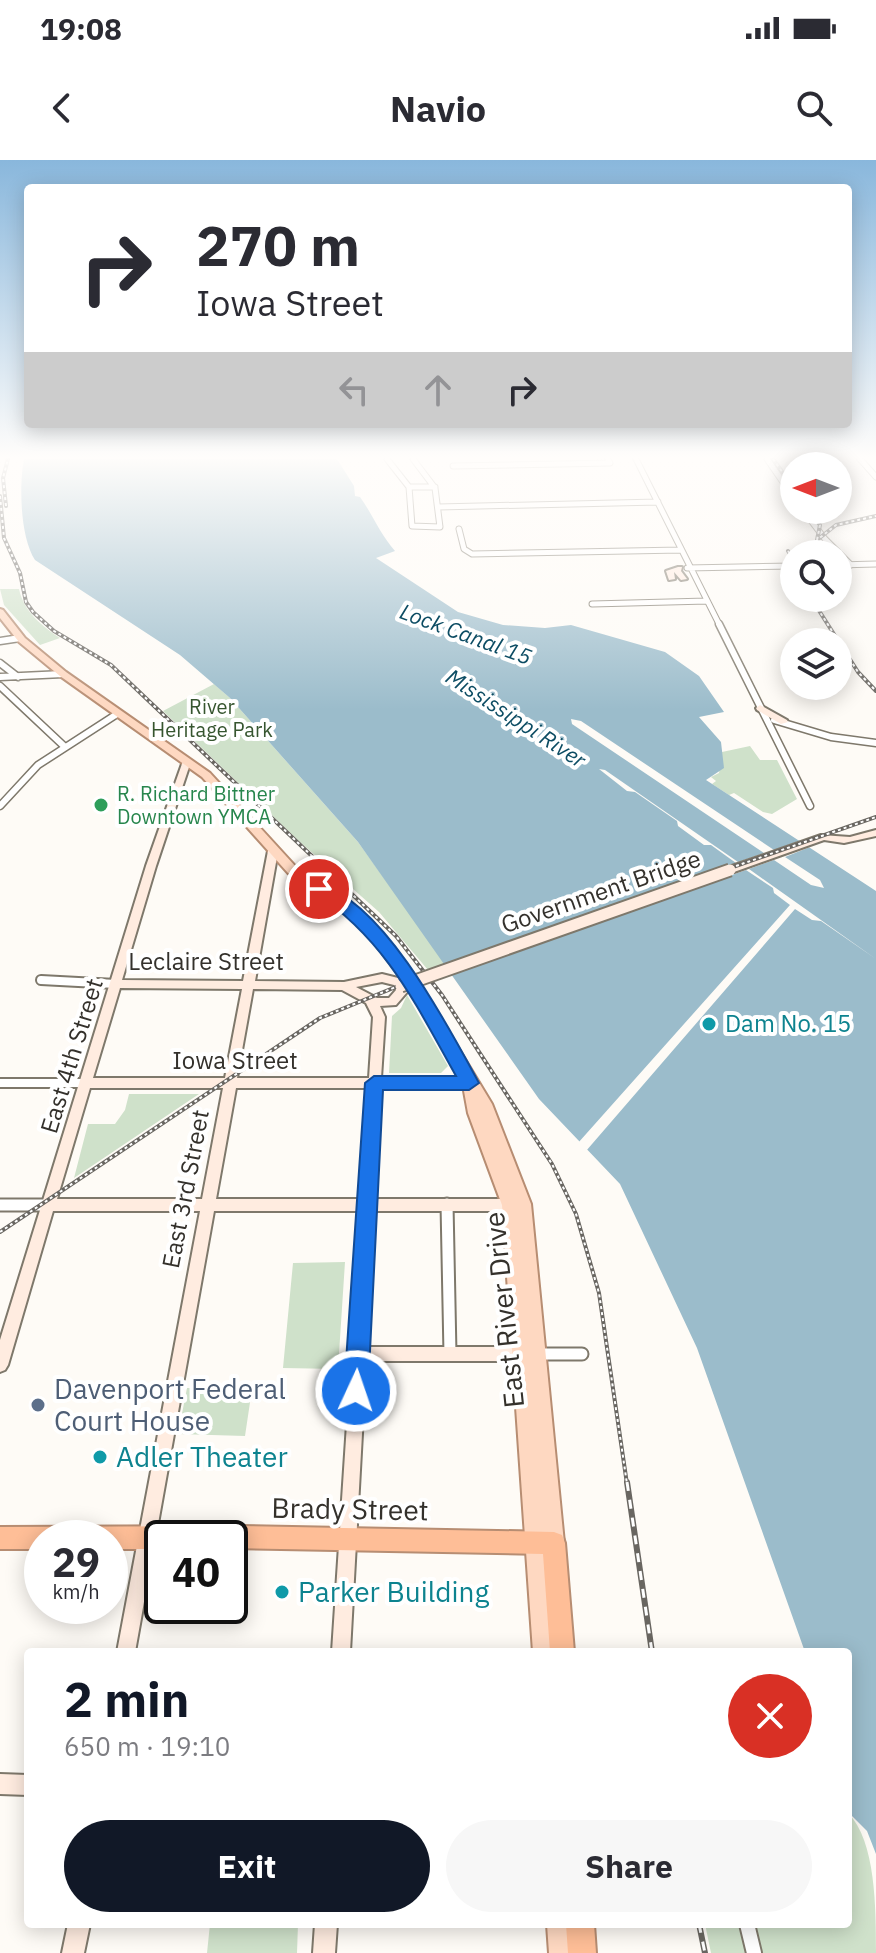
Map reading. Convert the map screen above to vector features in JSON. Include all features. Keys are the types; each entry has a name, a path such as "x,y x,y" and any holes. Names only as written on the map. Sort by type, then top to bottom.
{"highway":[{"name":"Brady Street","path":"0,1538 144,1537"},
{"name":"Brady Street","path":"248,1538 546,1543"},
{"path":"546,1543 561,1648"},
{"path":"580,1928 582,1953"}],"main road":[{"name":"East River Drive","path":"0,612 20,638 63,674 215,783 273,851 305,880 352,910 380,940 415,988 469,1083 475,1113 516,1204 546,1543 544,1648"},
{"path":"559,1928 561,1953"}],"street":[{"path":"462,543 464,549 472,554 681,550"},
{"path":"677,543 810,806"},
{"path":"852,565 876,564"},
{"path":"671,579 669,571 680,568 780,566"},
{"path":"680,568 677,571 683,579"},
{"path":"592,604 707,601"},
{"path":"0,641 20,638"},
{"path":"0,663 18,677"},
{"path":"0,677 63,674"},
{"path":"0,686 65,747"},
{"path":"760,708 784,722"},
{"path":"0,806 19,782 65,747 117,714"},
{"path":"766,719 831,737 876,743"},
{"name":"East 4th Street","path":"2,1354 187,761"},
{"name":"Government Bridge","path":"401,986 820,838 853,840 876,833"},
{"name":"East 3rd Street","path":"149,1520 273,851"},
{"path":"369,993 387,978 401,986 399,998 388,1003 379,1017"},
{"name":"Leclaire Street","path":"41,980 116,984 344,986 369,993"},
{"path":"369,993 388,1003"},
{"path":"341,1648 379,1017 369,993"},
{"name":"Iowa Street","path":"0,1083 469,1083"},
{"path":"447,1204 450,1354"},
{"path":"0,1205 516,1204"},
{"path":"358,1354 582,1354"},
{"name":"East 3rd Street","path":"127,1648 144,1548"},
{"path":"0,1784 24,1785"},
{"path":"73,1953 78,1928"},
{"path":"324,1953 326,1928"},
{"path":"748,1928 754,1953"}],"green space":[{"path":"0,589 19,589 29,611 60,638 40,645 4,605"},
{"name":"River Heritage Park","path":"214,684 358,842 446,964 428,970 379,912 300,842 163,711"},
{"path":"750,746 760,760 777,760 797,799 772,814 712,784 716,781 711,777 719,773 722,752"},
{"path":"407,995 448,1066 441,1073 389,1073 392,1016 401,1008"},
{"path":"129,1094 199,1094 74,1178 88,1124 115,1124 125,1110"},
{"path":"345,1262 338,1369 283,1368 293,1263"},
{"path":"187,1388 252,1389 245,1436 178,1434"},
{"path":"852,1818 864,1840 869,1858 875,1897 876,1953 711,1953 706,1928 852,1928"},
{"path":"210,1928 298,1928 297,1953 207,1953"}],"water":[{"path":"28,543 389,543 395,551 376,558 458,612 503,625 545,628 571,625 665,652 699,676 724,712 699,717 721,742 724,768 706,780 876,891 876,1854 867,1831 852,1816 852,1648 804,1648 697,1348 620,1184 539,1099 358,842 230,698 180,655 35,560"}],"pier":[{"path":"571,719 581,721 774,850 804,839 876,886 876,890 810,847 785,857 820,880 824,888 811,885 774,860 749,869 876,959 821,921 812,920 795,909 586,1151 578,1143 790,905 774,893 773,888 746,870 448,974 442,966 736,863 711,845 704,845 678,826 677,821 635,792 627,791 599,769 605,770 738,862 764,853 572,724"}],"railway":[{"path":"6,543 20,573 26,602 33,612 54,631 111,665 396,936 426,975"},
{"path":"820,612 858,672 876,691"},
{"path":"426,975 876,817"},
{"path":"0,1232 320,1018 426,975"},
{"path":"426,975 552,1164 576,1214 599,1293 627,1484"},
{"path":"627,1482 651,1648"},
{"path":"700,1928 705,1953"}],"place":[{"name":"R. Richard Bittner Downtown YMCA","path":"101,805"},
{"name":"Dam No. 15","path":"709,1024"},
{"name":"Davenport Federal Court House","path":"38,1405"},
{"name":"Adler Theater","path":"100,1457"},
{"name":"Parker Building","path":"282,1592"}],"route":[{"path":"319,889 352,910 380,940 411,981 469,1083 374,1083 356,1391"}],"water label":[{"name":"Lock Canal 15","path":"466,634"},
{"name":"Mississippi River","path":"516,718"}]}
